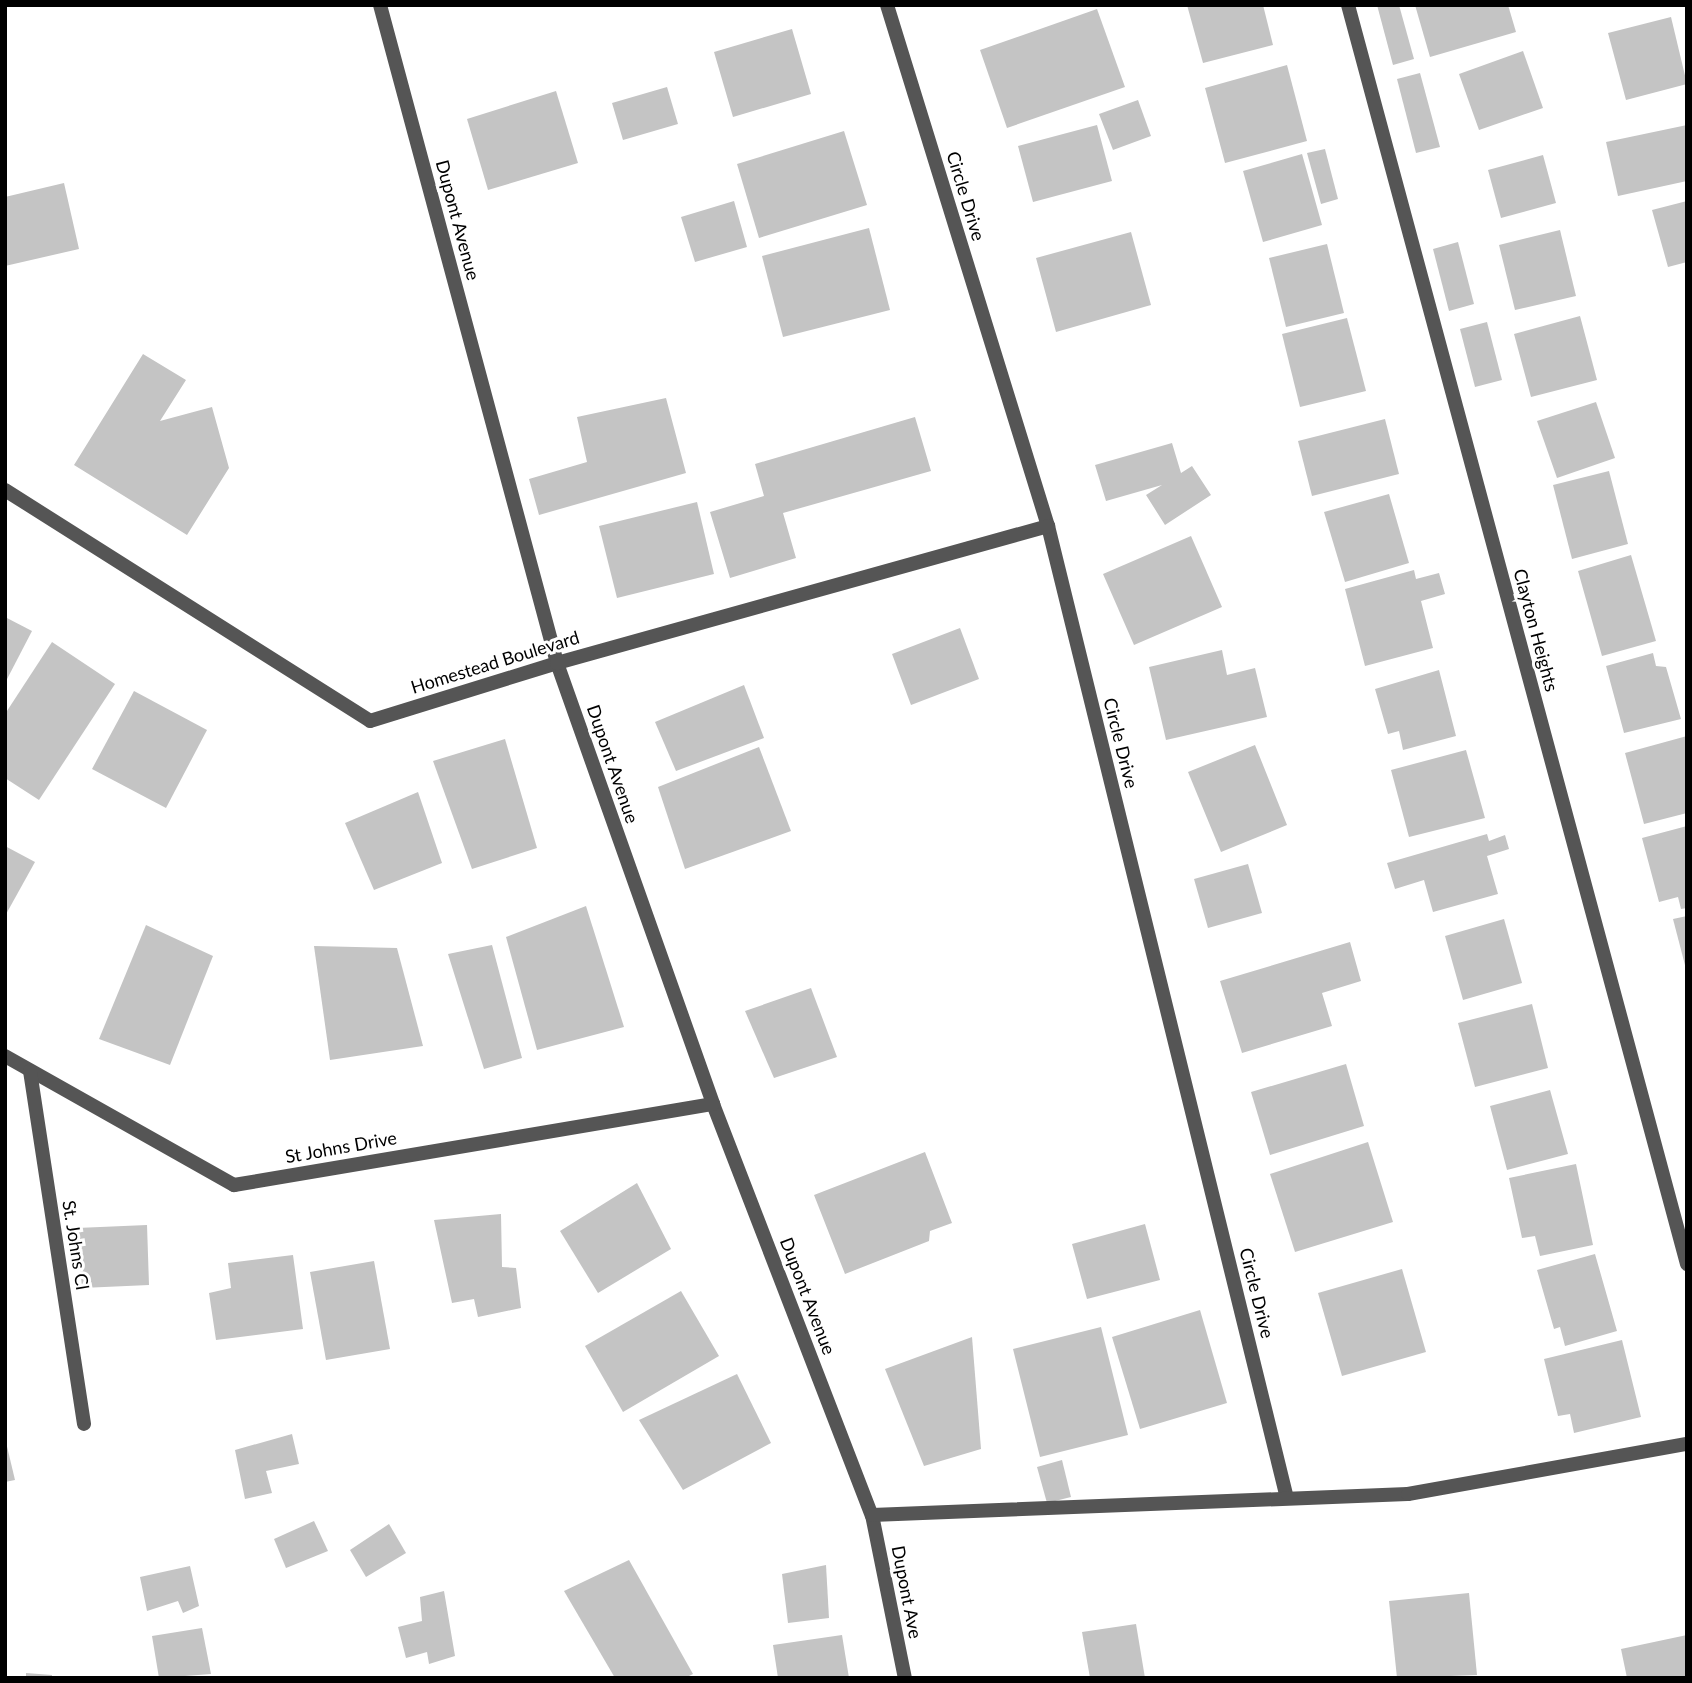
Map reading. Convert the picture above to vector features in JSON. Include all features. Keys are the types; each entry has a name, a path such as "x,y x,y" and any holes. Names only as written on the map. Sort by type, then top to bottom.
{"street":[{"name":"Dupont Avenue","path":"380,5 557,663 713,1104 872,1515"},
{"name":"Circle Drive","path":"887,5 1048,526 1287,1498"},
{"name":"Clayton Heights","path":"1348,5 1687,1264"},
{"name":"Homestead Boulevard","path":"5,490 370,721 557,663 1048,526"},
{"name":"St Johns Drive","path":"5,1056 234,1185 713,1104"},
{"name":"St. Johns Cl","path":"30,1071 84,1424"},
{"path":"872,1515 1408,1494 1687,1444"},
{"name":"Dupont Ave","path":"872,1515 905,1678"}],"building":[{"path":"1187,5 1263,5 1273,45 1203,63"},
{"path":"1377,5 1399,5 1414,59 1393,65"},
{"path":"1415,5 1508,5 1516,32 1430,57"},
{"path":"1097,9 1125,87 1007,128 980,50"},
{"path":"1671,17 1687,84 1626,100 1608,33"},
{"path":"792,29 811,94 733,117 714,52"},
{"path":"1523,51 1543,108 1479,130 1459,74"},
{"path":"1287,65 1307,141 1225,163 1205,88"},
{"path":"1420,73 1440,147 1416,153 1397,79"},
{"path":"667,87 678,124 623,140 612,103"},
{"path":"556,91 578,163 488,190 467,119"},
{"path":"1138,100 1151,136 1113,150 1099,114"},
{"path":"1097,125 1112,181 1033,202 1018,146"},
{"path":"1687,125 1687,181 1618,196 1606,142"},
{"path":"844,131 867,205 759,238 737,164"},
{"path":"1325,149 1338,199 1321,204 1307,153"},
{"path":"1302,154 1322,225 1263,242 1243,171"},
{"path":"1543,155 1556,203 1501,218 1488,170"},
{"path":"64,183 79,249 5,266 5,197"},
{"path":"734,201 747,247 695,262 681,217"},
{"path":"1687,201 1687,262 1668,267 1652,210"},
{"path":"869,228 890,310 783,337 762,256"},
{"path":"1560,230 1576,296 1515,310 1499,245"},
{"path":"1131,232 1151,305 1056,332 1036,258"},
{"path":"1458,242 1474,304 1449,311 1433,249"},
{"path":"1327,244 1344,313 1286,327 1269,258"},
{"path":"1580,316 1597,380 1531,397 1514,334"},
{"path":"1347,318 1366,391 1300,407 1282,334"},
{"path":"1487,322 1502,380 1475,387 1460,329"},
{"path":"143,354 186,380 160,421 212,407 229,468 187,535 74,465"},
{"path":"666,398 686,473 539,515 529,479 587,462 577,417"},
{"path":"1596,402 1615,458 1557,478 1537,421"},
{"path":"915,417 931,471 783,513 796,558 730,578 710,512 764,496 755,464"},
{"path":"1385,419 1399,474 1312,496 1298,441"},
{"path":"1172,443 1181,473 1192,466 1211,495 1165,525 1146,495 1162,485 1106,501 1095,465"},
{"path":"1609,471 1628,544 1572,559 1553,485"},
{"path":"1389,494 1409,563 1345,582 1324,512"},
{"path":"697,502 714,574 617,598 599,526"},
{"path":"1191,536 1222,607 1134,645 1103,574"},
{"path":"1631,555 1656,641 1602,656 1578,571"},
{"path":"1414,570 1416,579 1439,573 1445,594 1421,601 1433,648 1365,666 1345,589"},
{"path":"5,617 32,631 5,683"},
{"path":"960,628 979,679 911,705 892,654"},
{"path":"52,642 115,684 39,800 5,778 5,714"},
{"path":"1222,650 1227,675 1255,668 1267,717 1166,740 1149,667"},
{"path":"1653,653 1656,666 1666,667 1681,719 1624,733 1606,666"},
{"path":"1439,670 1456,736 1403,750 1399,731 1388,734 1375,689"},
{"path":"744,685 764,738 676,771 655,722"},
{"path":"134,691 207,730 166,808 92,769"},
{"path":"1687,736 1687,813 1644,824 1625,753"},
{"path":"505,739 537,848 472,869 433,761"},
{"path":"1255,745 1287,825 1221,852 1188,772"},
{"path":"759,747 791,831 685,869 658,787"},
{"path":"1466,750 1485,818 1409,837 1391,770"},
{"path":"418,792 442,863 374,890 345,823"},
{"path":"1687,826 1687,908 1681,909 1678,897 1659,902 1642,838"},
{"path":"1487,834 1489,841 1505,835 1509,849 1487,856 1498,894 1433,912 1424,880 1395,889 1387,863"},
{"path":"5,846 35,862 5,916"},
{"path":"1248,864 1262,913 1208,928 1194,879"},
{"path":"586,906 624,1027 537,1050 506,937"},
{"path":"1687,916 1687,969 1686,969 1673,919"},
{"path":"1504,919 1522,983 1463,1000 1445,936"},
{"path":"146,925 213,956 170,1065 99,1039"},
{"path":"1350,942 1361,981 1322,993 1332,1026 1242,1053 1220,981"},
{"path":"492,945 522,1058 484,1069 448,954"},
{"path":"314,946 397,948 423,1046 330,1060"},
{"path":"811,988 837,1057 774,1078 745,1011"},
{"path":"1532,1004 1548,1068 1475,1087 1458,1023"},
{"path":"1346,1064 1364,1126 1270,1155 1251,1092"},
{"path":"1550,1090 1568,1154 1507,1170 1490,1106"},
{"path":"1368,1142 1393,1222 1295,1252 1270,1174"},
{"path":"925,1152 952,1223 930,1231 929,1241 845,1274 814,1195"},
{"path":"1576,1164 1593,1245 1540,1256 1535,1236 1522,1238 1509,1178"},
{"path":"637,1183 671,1249 598,1293 560,1231"},
{"path":"501,1214 502,1267 516,1268 521,1308 478,1317 474,1299 452,1303 434,1220"},
{"path":"1145,1224 1160,1280 1087,1299 1072,1244"},
{"path":"147,1225 149,1285 82,1288 77,1228"},
{"path":"1595,1254 1617,1331 1565,1346 1560,1327 1554,1329 1537,1270"},
{"path":"293,1255 303,1329 216,1340 209,1293 231,1288 228,1263"},
{"path":"374,1261 390,1349 326,1360 310,1272"},
{"path":"1402,1269 1426,1352 1342,1376 1318,1293"},
{"path":"681,1291 719,1356 623,1412 585,1346"},
{"path":"1200,1310 1227,1403 1140,1429 1112,1337"},
{"path":"1101,1327 1128,1435 1040,1457 1013,1349"},
{"path":"972,1337 981,1449 924,1466 885,1369"},
{"path":"1622,1340 1641,1417 1574,1433 1570,1414 1558,1416 1544,1359"},
{"path":"737,1374 771,1443 683,1490 639,1420"},
{"path":"292,1434 299,1464 266,1471 272,1493 245,1499 235,1450"},
{"path":"5,1438 15,1480 5,1482"},
{"path":"1062,1460 1071,1497 1047,1503 1037,1467"},
{"path":"314,1521 328,1551 286,1568 274,1539"},
{"path":"389,1524 406,1553 366,1577 350,1550"},
{"path":"629,1560 693,1674 685,1678 615,1678 564,1591"},
{"path":"826,1565 829,1618 788,1623 782,1574"},
{"path":"190,1566 199,1606 183,1613 178,1601 147,1611 140,1577"},
{"path":"444,1591 455,1656 429,1664 427,1652 406,1658 398,1627 422,1621 420,1597"},
{"path":"1469,1593 1477,1675 1397,1678 1389,1601"},
{"path":"1136,1624 1145,1678 1090,1678 1082,1632"},
{"path":"202,1628 211,1674 159,1678 152,1636"},
{"path":"842,1635 849,1678 778,1678 773,1645"},
{"path":"1687,1635 1687,1678 1627,1678 1621,1649"},
{"path":"26,1673 52,1675 52,1678 26,1678"}]}
